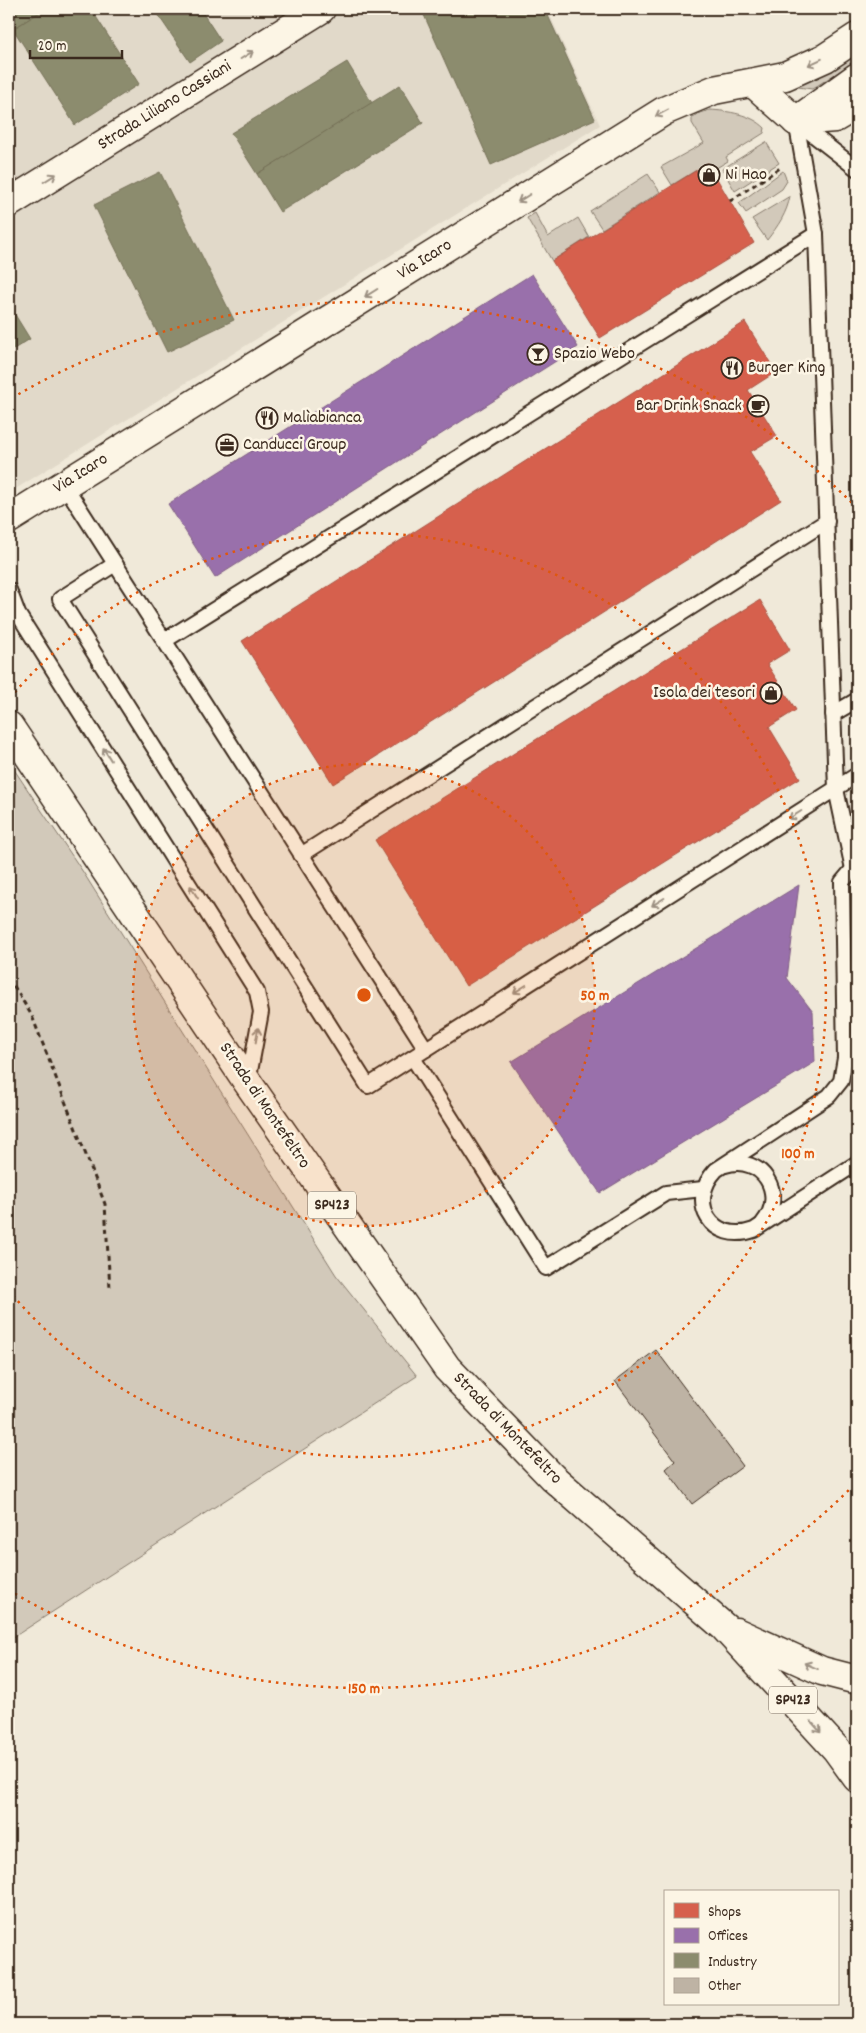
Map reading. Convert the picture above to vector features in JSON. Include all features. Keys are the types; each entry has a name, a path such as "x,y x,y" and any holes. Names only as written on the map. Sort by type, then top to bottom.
{"street":[{"name":"Strada Liliano Cassiani","path":"9,203 321,9"},
{"name":"Via Icaro","path":"9,519 664,111 714,90 785,76 825,58 857,37"},
{"path":"796,120 857,77"},
{"path":"753,83 796,120 835,118 857,105"},
{"name":"Strada di Montefeltro","path":"9,726 248,1083 447,1368 552,1477 724,1626 836,1749 857,1778"},
{"name":"Strada di Montefeltro","path":"724,1626 822,1671 857,1680"}],"lane":[{"path":"796,120 857,169"},
{"path":"796,120 816,234 836,789 855,868 842,882 845,1058 841,1081 830,1096 716,1170 708,1179 703,1190 702,1202 705,1214 721,1230 733,1234 754,1230 857,1163"},
{"path":"164,641 816,234"},
{"path":"64,484 426,1049"},
{"path":"302,855 827,521"},
{"path":"115,564 60,599 368,1086 857,775"},
{"path":"9,590 23,622 257,992 261,1012 248,1083"},
{"path":"834,714 857,700"},
{"path":"413,1058 546,1268 666,1193 703,1190"},
{"path":"716,1170 727,1164 738,1163 750,1165 765,1175 771,1186 774,1198 771,1212 764,1222 754,1230"}],"path":[{"path":"730,201 781,167"},
{"path":"9,978 32,1016 105,1204 110,1289"}],"shaded area":[{"path":"9,9 547,9 600,125 9,493"},
{"path":"857,48 857,60 812,89 798,87"},
{"path":"710,110 732,112 746,116 765,128 764,133 726,157 728,161 713,170 708,163 672,185 661,167 704,143 692,123 692,118 697,114"},
{"path":"766,142 779,163 735,191 722,169"},
{"path":"783,171 787,181 782,189 746,213 739,203"},
{"path":"648,174 660,192 602,229 590,211"},
{"path":"790,196 782,219 767,240 752,219"},
{"path":"535,213 548,237 578,218 589,237 552,261 527,218"},
{"path":"9,762 83,872 336,1275 417,1376 9,1640"}],"building: Shops":[{"path":"708,163 754,243 600,338 552,261"},
{"path":"745,322 776,372 748,390 777,436 750,452 781,500 333,784 242,641"},
{"path":"760,600 790,650 767,664 796,710 769,727 800,778 466,986 375,840"}],"building: Offices":[{"path":"532,274 578,347 215,578 168,504"},
{"path":"799,885 787,978 813,1012 815,1062 600,1193 511,1062"}],"building: Industry":[{"path":"9,9 45,9 13,29 9,27"},
{"path":"45,9 91,9 139,84 75,125 13,29"},
{"path":"154,9 200,9 221,41 190,62"},
{"path":"438,9 545,9 595,119 491,165 424,15"},
{"path":"347,62 372,103 257,174 231,133"},
{"path":"400,85 423,123 280,212 257,174"},
{"path":"160,172 234,320 167,352 94,205"},
{"path":"9,305 30,339 9,352"}],"building: Other":[{"path":"656,1350 743,1466 692,1504 666,1469 675,1461 615,1381"}],"place":[{"name":"Ni Hao","path":"709,175"},
{"name":"Spazio Webo","path":"538,354"},
{"name":"Burger King","path":"732,368"},
{"name":"Bar Drink Snack","path":"758,406"},
{"name":"Malìabianca","path":"267,418"},
{"name":"Canducci Group","path":"227,445"},
{"name":"Isola dei tesori","path":"771,693"}]}
